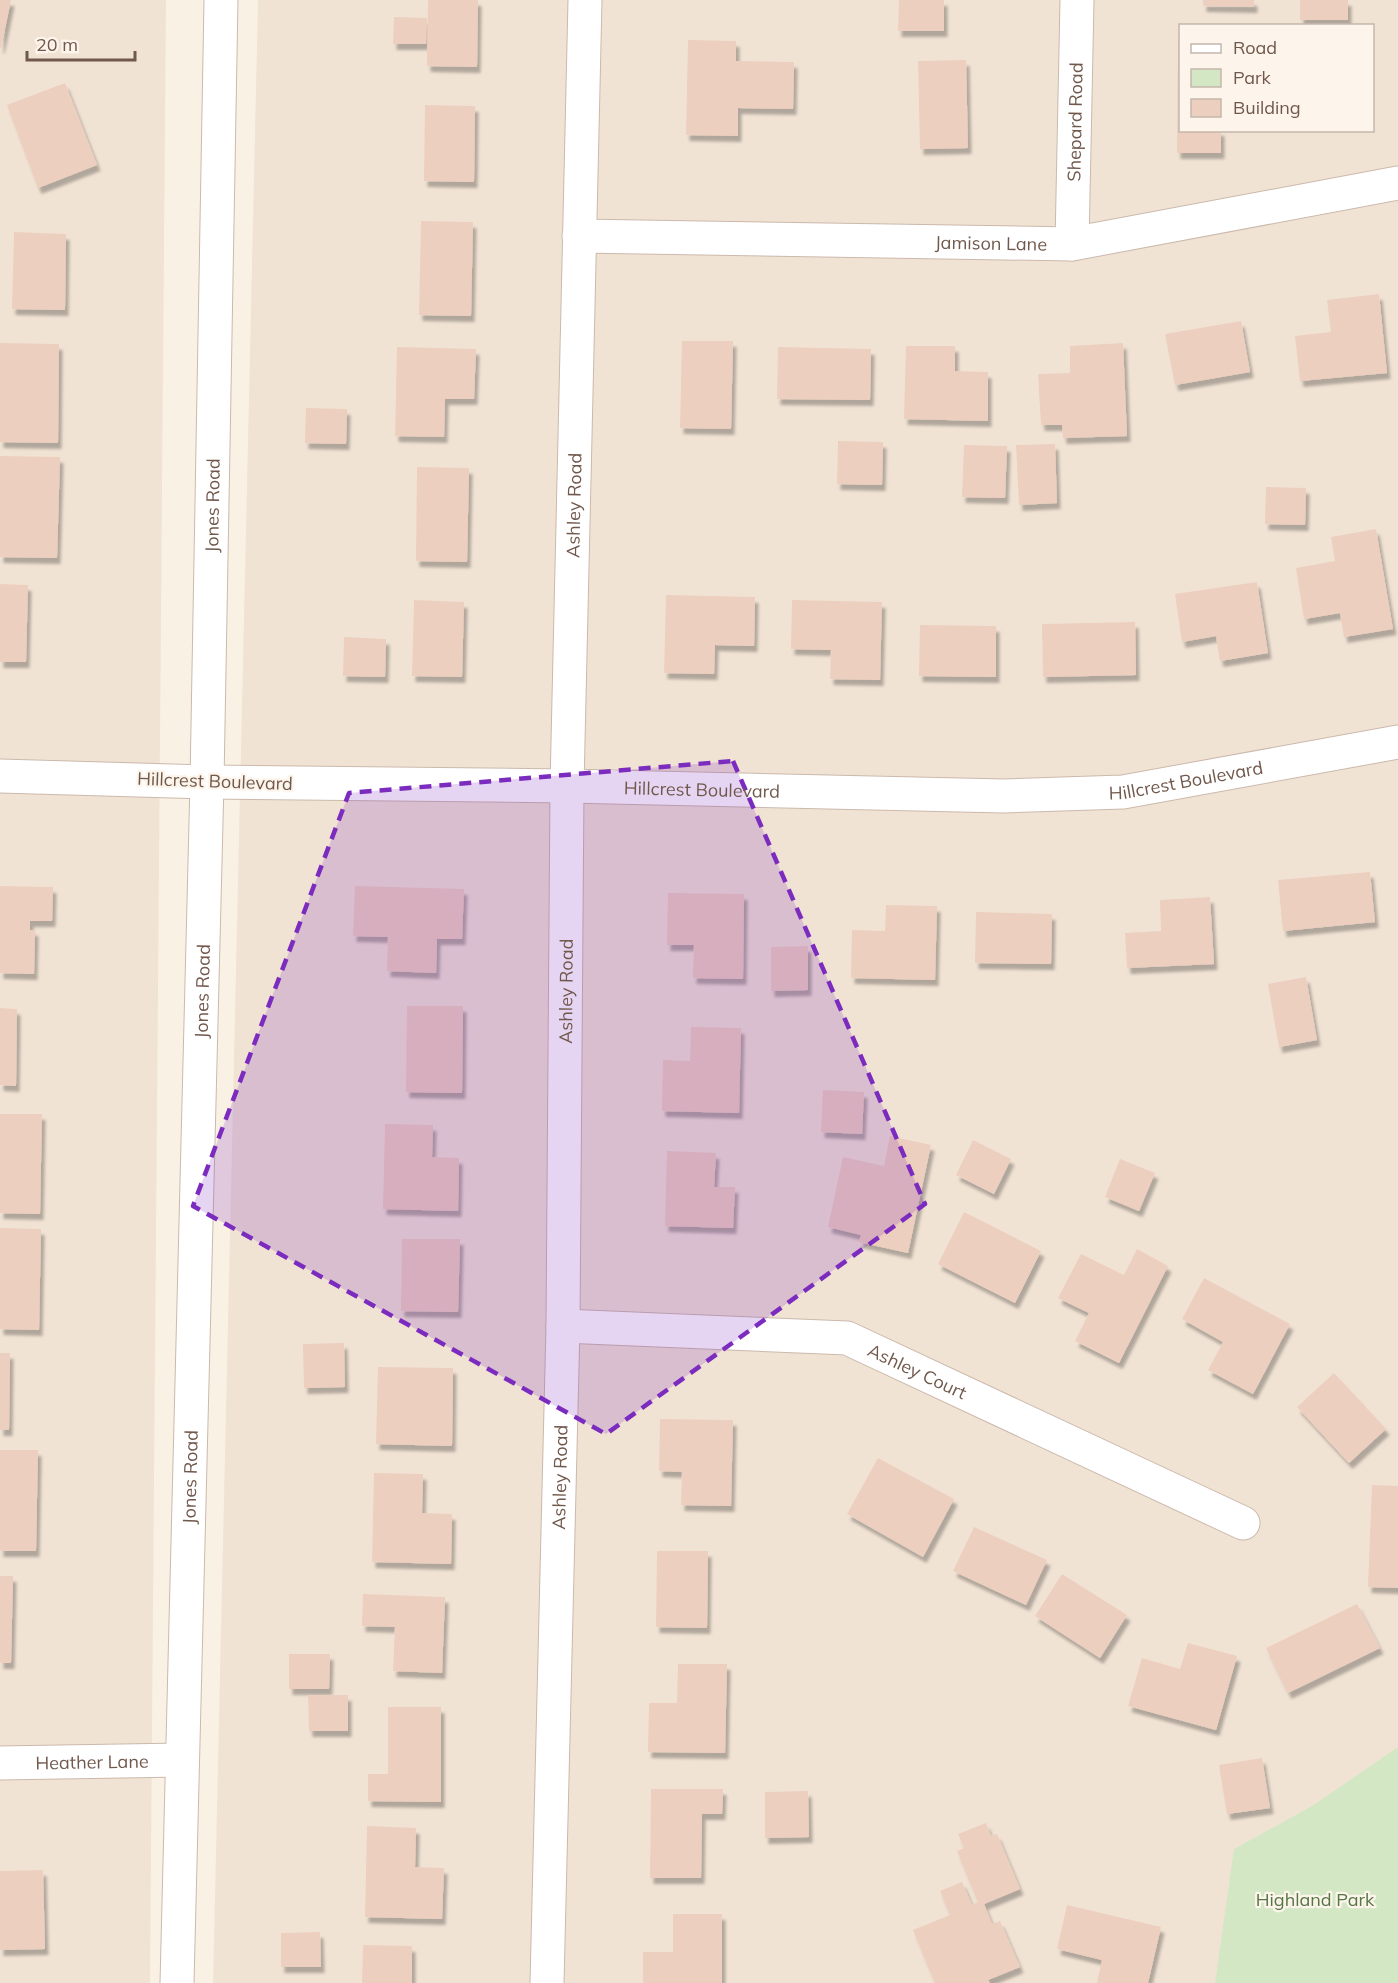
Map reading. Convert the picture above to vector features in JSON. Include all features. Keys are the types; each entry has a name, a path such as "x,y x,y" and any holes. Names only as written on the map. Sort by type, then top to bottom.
{"street":[{"name":"Jones Road","path":"177,1983 207,782 221,0"},
{"name":"Ashley Road","path":"546,1983 563,1326 567,786 585,0"},
{"name":"Shepard Road","path":"1072,244 1077,0"},
{"name":"Jamison Lane","path":"579,236 1072,244 1398,183"},
{"name":"Hillcrest Boulevard","path":"0,776 207,782 567,786 1004,796 1123,792 1398,742"},
{"name":"Ashley Court","path":"563,1326 847,1338 1243,1523"},
{"name":"Heather Lane","path":"0,1763 182,1760"}],"highlighted area":[{"path":"733,761 925,1204 606,1434 193,1206 349,793"}],"shaded area":[{"path":"0,0 166,0 150,1983 0,1983"},
{"path":"258,0 1398,0 1398,1983 213,1983"}],"green space":[{"name":"Highland Park","path":"1398,1747 1398,1983 1215,1983 1234,1849 1312,1806"}],"building":[{"path":"0,0 11,0 1,48 0,48"},
{"path":"428,0 478,0 477,67 427,66"},
{"path":"899,0 944,0 944,31 898,31"},
{"path":"1203,0 1254,0 1254,7 1203,6"},
{"path":"1300,0 1348,0 1348,20 1300,20"},
{"path":"394,17 427,18 426,44 393,44"},
{"path":"688,40 736,41 736,61 794,62 793,109 738,108 738,136 686,135"},
{"path":"1179,40 1179,132 1221,132 1221,153 1177,153"},
{"path":"966,60 968,148 920,149 918,61"},
{"path":"65,83 97,165 38,188 7,105"},
{"path":"425,105 475,106 474,182 424,181"},
{"path":"421,221 473,222 471,316 419,315"},
{"path":"14,232 66,234 65,310 12,309"},
{"path":"1379,294 1387,373 1300,381 1295,336 1331,332 1327,300"},
{"path":"1241,321 1250,372 1175,385 1165,334"},
{"path":"682,341 733,341 731,429 680,428"},
{"path":"0,343 59,344 58,443 0,442"},
{"path":"1123,343 1127,436 1063,438 1062,425 1041,425 1038,374 1070,373 1070,346"},
{"path":"906,346 955,346 955,371 988,372 988,421 904,419"},
{"path":"397,347 476,349 474,399 445,399 444,437 395,436"},
{"path":"778,347 871,349 870,400 777,399"},
{"path":"306,408 347,409 346,444 305,443"},
{"path":"838,441 883,442 882,485 837,484"},
{"path":"1055,444 1057,503 1019,505 1016,445"},
{"path":"964,445 1007,446 1005,498 962,497"},
{"path":"0,456 60,457 57,558 0,557"},
{"path":"417,467 469,468 467,562 416,561"},
{"path":"1266,487 1306,488 1305,525 1265,524"},
{"path":"1376,529 1393,629 1344,637 1340,613 1304,619 1296,568 1335,561 1331,537"},
{"path":"1257,582 1268,653 1220,661 1216,636 1182,642 1175,594"},
{"path":"0,584 28,585 26,662 0,662"},
{"path":"666,595 755,597 754,646 715,645 714,674 664,673"},
{"path":"414,600 464,602 462,677 412,676"},
{"path":"792,600 882,602 880,680 830,679 831,650 791,649"},
{"path":"1135,622 1136,675 1043,677 1042,624"},
{"path":"920,625 996,626 996,677 919,676"},
{"path":"344,637 386,639 385,677 343,676"},
{"path":"1370,872 1375,922 1283,931 1278,880"},
{"path":"0,886 53,887 52,921 30,921 30,930 35,930 34,974 0,973"},
{"path":"355,886 464,889 462,939 437,939 436,973 387,971 388,937 353,936"},
{"path":"668,893 744,894 743,979 693,978 694,945 667,945"},
{"path":"1210,897 1214,964 1127,968 1125,933 1161,931 1160,900"},
{"path":"886,905 937,906 935,980 851,978 852,930 885,931"},
{"path":"976,912 1052,914 1051,964 975,963"},
{"path":"808,946 808,990 771,991 771,947"},
{"path":"1306,977 1317,1040 1279,1047 1268,984"},
{"path":"407,1006 463,1006 462,1093 406,1092"},
{"path":"0,1008 17,1009 16,1086 0,1085"},
{"path":"691,1027 741,1028 739,1113 662,1111 663,1060 690,1061"},
{"path":"823,1090 864,1092 862,1134 821,1132"},
{"path":"0,1114 42,1114 40,1214 0,1213"},
{"path":"385,1124 433,1125 432,1157 459,1158 458,1211 383,1209"},
{"path":"890,1136 931,1145 908,1253 859,1242 861,1235 828,1227 843,1157 884,1166"},
{"path":"973,1140 1011,1159 994,1194 956,1175"},
{"path":"667,1151 716,1153 714,1187 735,1187 733,1228 665,1226"},
{"path":"1120,1159 1155,1173 1139,1211 1105,1197"},
{"path":"964,1212 1041,1251 1015,1303 938,1264"},
{"path":"0,1228 41,1229 39,1330 0,1329"},
{"path":"402,1239 460,1239 458,1312 401,1311"},
{"path":"1137,1249 1168,1266 1119,1363 1075,1341 1089,1313 1058,1298 1081,1254 1124,1275"},
{"path":"1204,1278 1290,1324 1253,1394 1208,1370 1223,1342 1182,1319"},
{"path":"344,1343 345,1387 304,1388 303,1344"},
{"path":"0,1353 10,1353 9,1430 0,1430"},
{"path":"378,1367 453,1368 452,1446 376,1444"},
{"path":"1334,1373 1386,1429 1349,1463 1297,1407"},
{"path":"660,1419 733,1420 731,1506 681,1505 682,1472 659,1471"},
{"path":"0,1450 38,1450 36,1551 0,1551"},
{"path":"878,1458 954,1499 923,1557 847,1514"},
{"path":"374,1473 423,1474 422,1513 452,1514 451,1564 372,1562"},
{"path":"1372,1485 1398,1486 1398,1588 1368,1587"},
{"path":"974,1527 1047,1560 1026,1605 953,1571"},
{"path":"657,1551 708,1551 707,1628 656,1627"},
{"path":"1062,1574 1127,1615 1100,1658 1035,1616"},
{"path":"0,1576 13,1576 11,1663 0,1663"},
{"path":"363,1594 445,1597 442,1673 393,1671 395,1627 362,1626"},
{"path":"1357,1604 1380,1648 1288,1693 1266,1648"},
{"path":"1188,1643 1237,1656 1216,1730 1128,1706 1142,1658 1180,1669"},
{"path":"289,1654 330,1654 329,1689 289,1689"},
{"path":"678,1664 727,1664 725,1753 648,1752 649,1703 677,1703"},
{"path":"308,1695 348,1695 348,1731 309,1731"},
{"path":"388,1707 441,1707 441,1802 368,1801 368,1774 388,1774"},
{"path":"1262,1758 1270,1808 1227,1814 1219,1765"},
{"path":"651,1789 723,1789 722,1814 702,1814 701,1878 650,1878"},
{"path":"808,1791 809,1837 765,1838 765,1792"},
{"path":"986,1823 991,1836 997,1834 1020,1889 984,1904 992,1924 1000,1921 1020,1967 988,1980 990,1983 935,1983 913,1930 950,1915 940,1891 962,1882 972,1905 978,1902 957,1851 964,1848 958,1834"},
{"path":"367,1826 416,1828 415,1867 444,1868 442,1919 365,1917"},
{"path":"43,1870 45,1949 0,1950 0,1871"},
{"path":"1067,1905 1161,1927 1148,1983 1097,1983 1102,1960 1057,1949"},
{"path":"673,1914 722,1914 722,1983 643,1983 643,1952 673,1952"},
{"path":"320,1932 321,1967 281,1967 281,1933"},
{"path":"363,1945 412,1946 412,1983 362,1983"}]}
